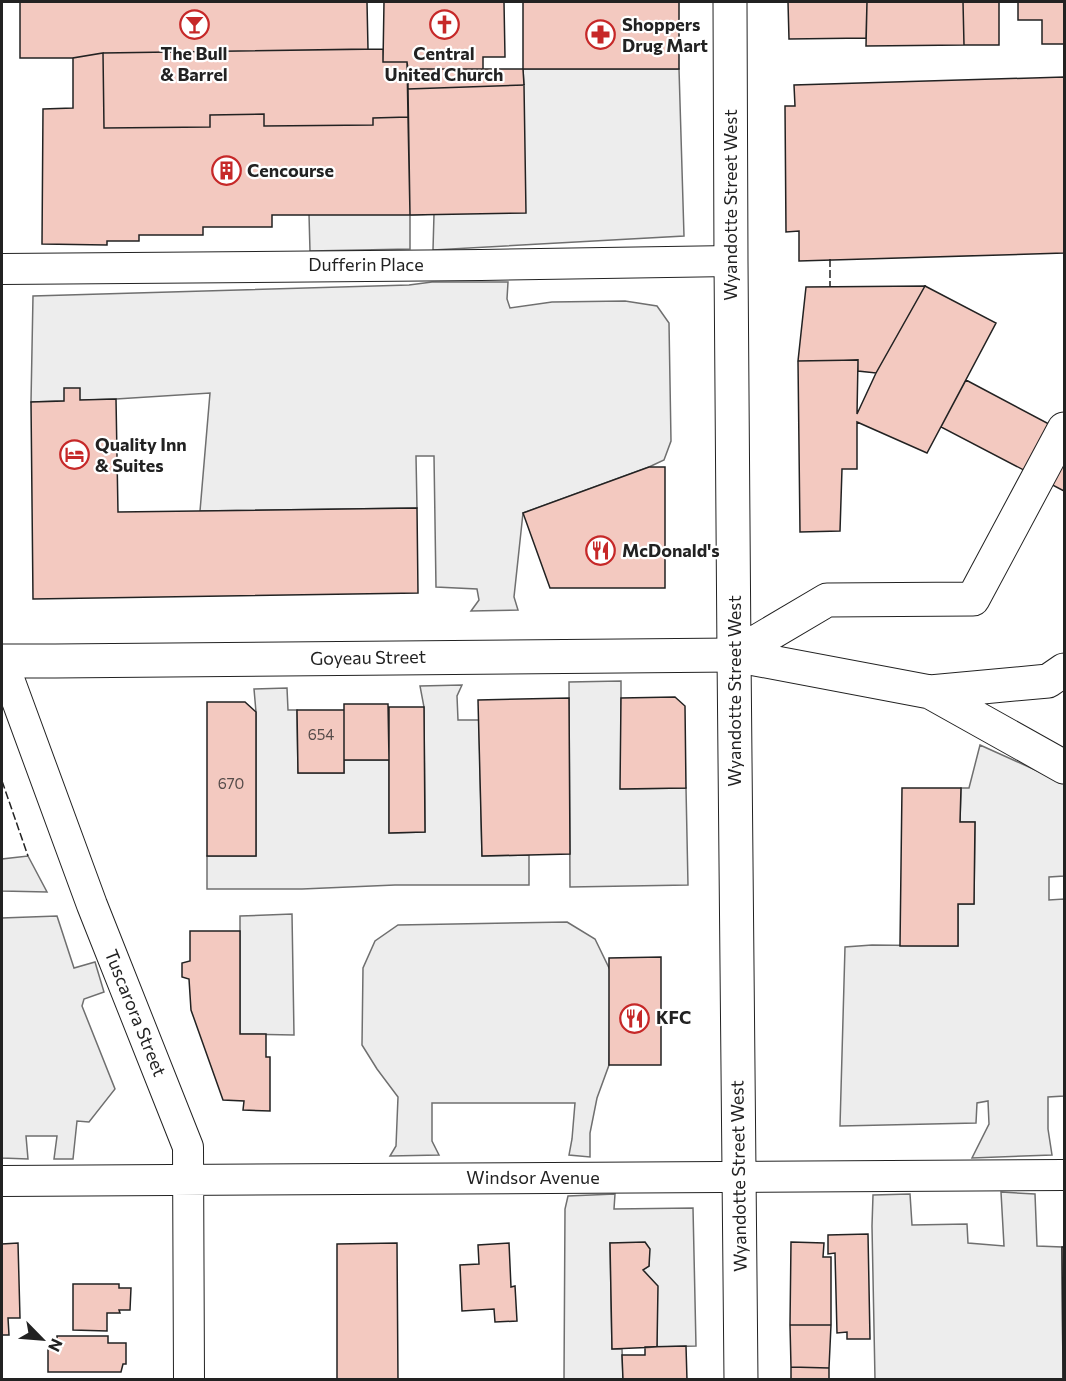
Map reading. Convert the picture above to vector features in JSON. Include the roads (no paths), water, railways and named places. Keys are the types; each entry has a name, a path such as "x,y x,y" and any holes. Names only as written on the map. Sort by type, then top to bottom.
{"main road":[{"name":"Wyandotte Street West","path":"730,2 741,1380"},
{"path":"734,655 826,600 973,599 1064,431"},
{"name":"Goyeau Street","path":"2,660 734,655 930,692"},
{"path":"930,692 1048,681 1065,670"},
{"path":"930,692 1065,767"}],"street":[{"name":"Dufferin Place","path":"2,269 731,261"},
{"name":"Tuscarora Street","path":"2,660 92,905 188,1147 189,1380"},
{"name":"Windsor Avenue","path":"2,1181 1065,1175"}],"place":[{"name":"The Bull & Barrel","path":"194,25"},
{"name":"Central United Church","path":"444,25"},
{"name":"Shoppers Drug Mart","path":"601,35"},
{"name":"Cencourse","path":"226,171"},
{"name":"Quality Inn & Suites","path":"74,455"},
{"name":"McDonald's","path":"601,551"},
{"name":"KFC","path":"635,1018"}]}
